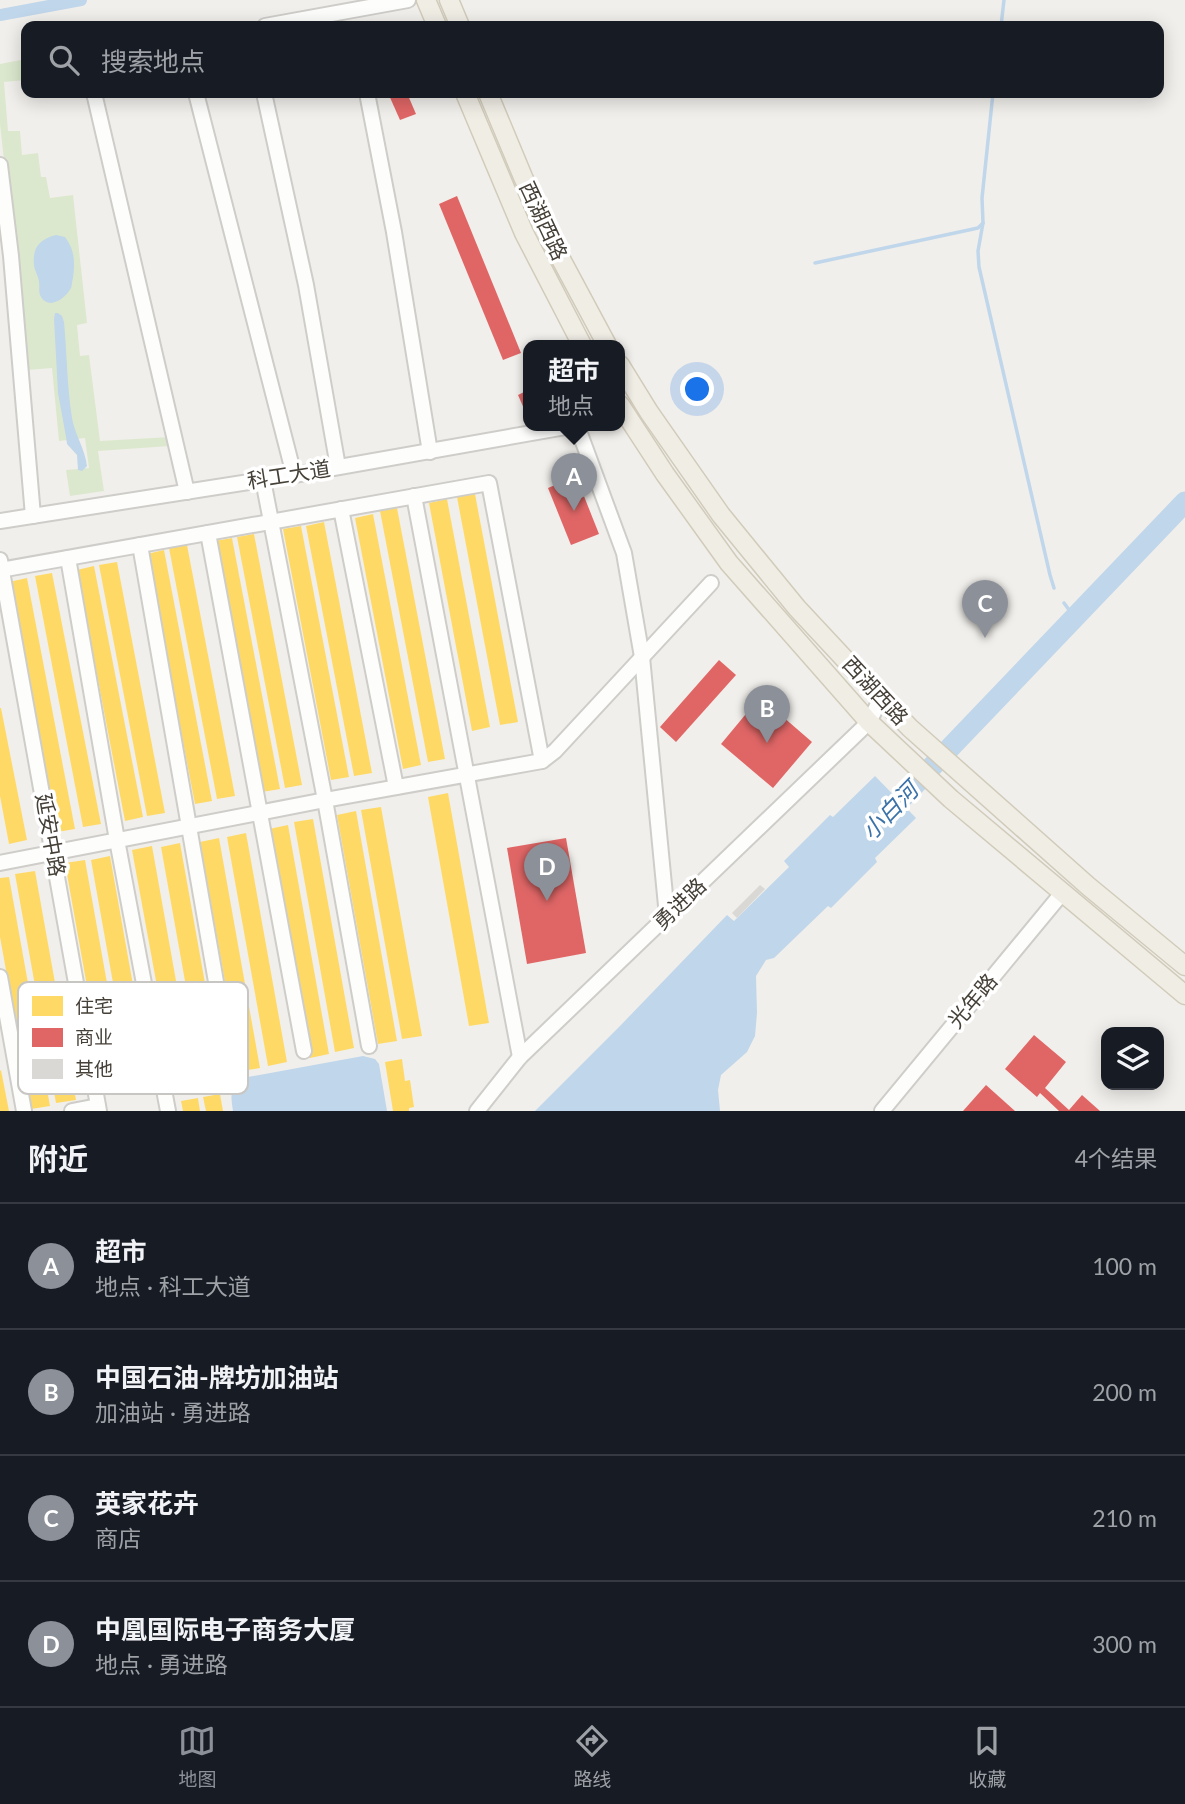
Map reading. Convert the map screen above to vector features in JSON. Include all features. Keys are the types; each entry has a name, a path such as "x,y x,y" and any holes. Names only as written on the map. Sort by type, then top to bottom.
{"main road":[{"path":"426,0 435,21"},
{"path":"449,0 458,21"},
{"name":"西湖西路","path":"467,98 524,233 579,340"},
{"name":"西湖西路","path":"490,98 555,248 604,340"},
{"name":"西湖西路","path":"625,373 720,515 797,608 881,698 910,728 1088,886 1185,966"},
{"name":"西湖西路","path":"625,413 729,563 869,722 951,799 1185,995"}],"street":[{"path":"292,21 408,0"},
{"path":"353,10 355,21"},
{"path":"95,98 187,492"},
{"path":"197,98 294,475"},
{"path":"265,98 306,285 338,467"},
{"path":"368,98 394,232 430,452"},
{"path":"0,165 11,256 33,516"},
{"name":"科工大道","path":"0,521 560,431"},
{"path":"579,431 624,553 642,657 667,916"},
{"path":"263,480 369,1046"},
{"path":"1,566 68,558 489,483 542,761"},
{"path":"414,496 520,1057"},
{"path":"341,509 396,788"},
{"path":"208,533 304,1051"},
{"path":"140,545 216,982"},
{"path":"68,558 144,982"},
{"name":"延安中路","path":"1,566 76,982"},
{"path":"0,863 542,761 555,751 712,583"},
{"name":"勇进路","path":"477,1111 520,1057 869,722 881,698"},
{"name":"光年路","path":"882,1111 1063,892"},
{"path":"0,977 18,1078"},
{"path":"72,1111 98,1109"}],"green space":[{"path":"21,60 21,80 4,82 8,131 20,131 22,155 38,153 41,177 46,177 50,198 73,195 87,323 77,325 80,356 89,355 100,441 170,437 170,446 98,451 104,491 70,496 66,470 89,468 85,438 59,441 52,368 27,370 0,124 0,64"}],"water":[{"path":"56,235 65,237 71,247 73,278 71,288 65,296 57,302 48,303 40,295 34,254 41,242"},
{"path":"55,313 62,316 64,322 72,418 87,466 82,471 78,470 77,455 67,444 58,393"},
{"path":"875,776 916,818 875,858 877,862 831,908 828,906 774,958 766,960 756,976 755,1036 747,1052 721,1075 718,1090 720,1111 535,1111 727,915 734,921 789,867 784,861 830,815 833,817"},
{"path":"363,1056 375,1059 379,1064 387,1111 233,1111 233,1094 248,1094 248,1077"}],"building: 住宅":[{"path":"475,494 518,722 500,725 457,497"},
{"path":"447,499 490,727 472,731 429,503"},
{"path":"397,508 445,759 428,762 380,511"},
{"path":"373,514 421,765 403,769 355,518"},
{"path":"324,522 372,773 354,776 306,526"},
{"path":"301,526 349,777 331,780 283,529"},
{"path":"254,534 302,785 285,788 237,537"},
{"path":"232,538 280,789 262,792 215,541"},
{"path":"187,545 235,796 217,799 169,548"},
{"path":"164,550 212,801 195,804 147,554"},
{"path":"117,562 165,813 147,816 99,565"},
{"path":"94,566 143,817 125,821 77,570"},
{"path":"52,573 101,824 83,827 35,576"},
{"path":"27,578 75,829 57,832 9,582"},
{"path":"0,708 27,840 9,844 0,796"},
{"path":"448,793 489,1023 469,1026 428,797"},
{"path":"381,807 422,1036 402,1039 361,810"},
{"path":"356,811 397,1041 378,1044 337,815"},
{"path":"313,819 354,1048 335,1052 294,822"},
{"path":"288,825 329,1054 310,1058 269,829"},
{"path":"246,833 287,1062 268,1066 227,837"},
{"path":"219,838 245,982 225,982 200,842"},
{"path":"180,843 205,982 185,982 161,847"},
{"path":"152,846 176,982 156,982 132,850"},
{"path":"110,856 132,982 113,982 91,860"},
{"path":"85,860 107,982 86,982 65,863"},
{"path":"35,871 55,982 34,982 15,874"},
{"path":"9,877 28,982 18,982 18,1037 0,937 0,878"},
{"path":"248,1001 260,1068 248,1070"},
{"path":"402,1059 405,1081 410,1080 414,1107 409,1108 409,1111 393,1111 385,1062"},
{"path":"1,1070 9,1111 0,1111"},
{"path":"28,1094 48,1094 50,1106 31,1109"},
{"path":"54,1094 75,1094 76,1100 56,1103"},
{"path":"220,1094 223,1111 206,1111 203,1097"},
{"path":"198,1098 200,1111 183,1111 181,1101"}],"building: 商业":[{"path":"390,98 409,98 416,114 400,120"},
{"path":"457,196 521,353 503,360 439,204"},
{"path":"523,392 523,406 518,395"},
{"path":"576,476 599,534 571,545 548,488"},
{"path":"719,660 736,675 676,742 660,727"},
{"path":"760,697 812,742 773,788 721,744"},
{"path":"566,838 586,953 527,964 507,848"},
{"path":"1034,1035 1066,1062 1045,1088 1069,1110 1082,1095 1100,1111 1059,1111 1040,1093 1037,1097 1005,1069"},
{"path":"986,1085 1015,1111 963,1111"}],"building: 其他":[{"path":"760,885 765,889 737,918 732,913"}],"waterway":[{"path":"0,15 81,0"},
{"path":"1002,21 1004,0"},
{"path":"815,263 978,228 983,223 982,198 992,98"},
{"path":"983,223 978,251 979,267 1054,588"},
{"name":"小白河","path":"881,820 1185,502"},
{"path":"1064,603 1075,618"}],"place":[{"name":"超市","path":"574,511"},
{"name":"英家花卉","path":"985,638"},
{"name":"中国石油-牌坊加油站","path":"767,743"},
{"name":"中凰国际电子商务大厦","path":"547,901"}]}
